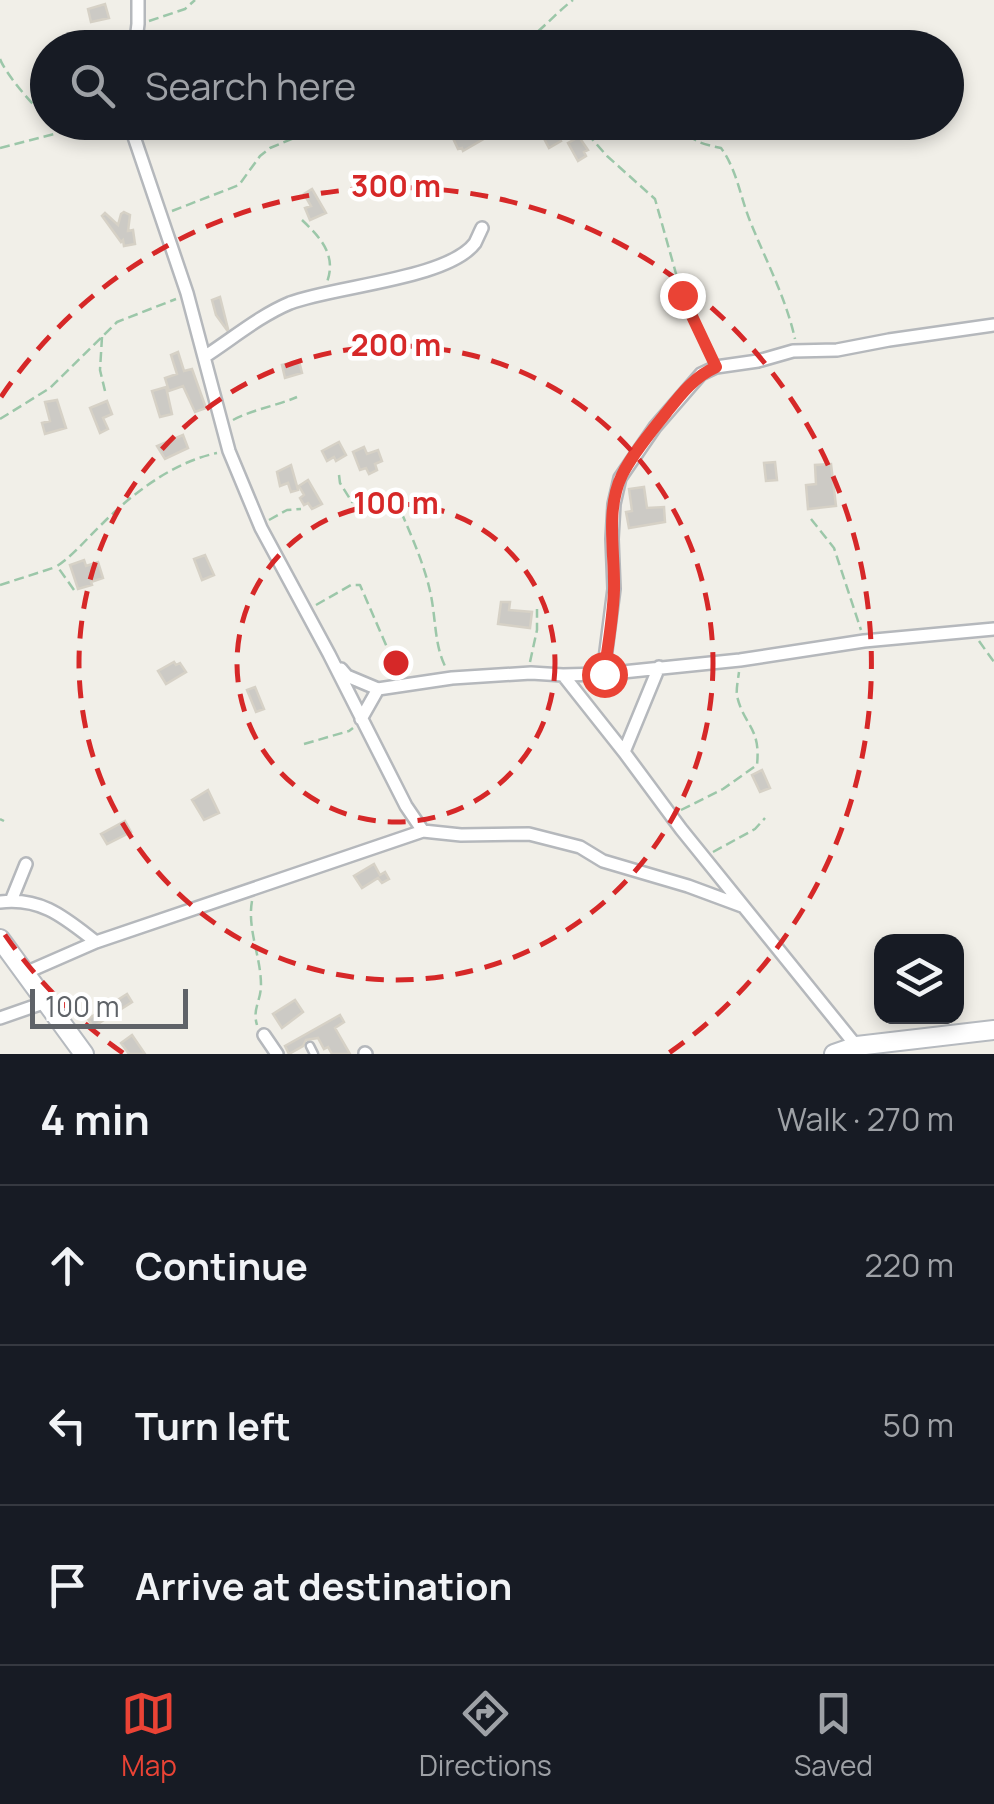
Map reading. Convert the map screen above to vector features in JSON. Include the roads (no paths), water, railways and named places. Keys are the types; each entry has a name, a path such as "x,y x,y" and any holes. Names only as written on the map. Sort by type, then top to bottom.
{"street":[{"path":"137,30 138,0"},
{"path":"136,140 186,293 229,451 260,528 330,654 406,806 423,831"},
{"path":"204,357 265,316 292,303 435,267 464,252 476,242 482,228"},
{"path":"604,674 614,589 614,504 620,478 655,427 701,374 793,350 838,350 994,325"},
{"path":"330,654 347,676 378,688 530,673 604,674 994,629"},
{"path":"624,752 659,667"},
{"path":"563,675 859,1050"},
{"path":"361,720 378,688"},
{"path":"25,973 96,942 423,831 529,834 580,846 603,860 742,906"},
{"path":"26,864 6,901 55,910 96,942"},
{"path":"1,943 83,1054"},
{"path":"0,1018 46,1002"},
{"path":"834,1054 994,1030"},
{"path":"264,1036 276,1054"}]}
